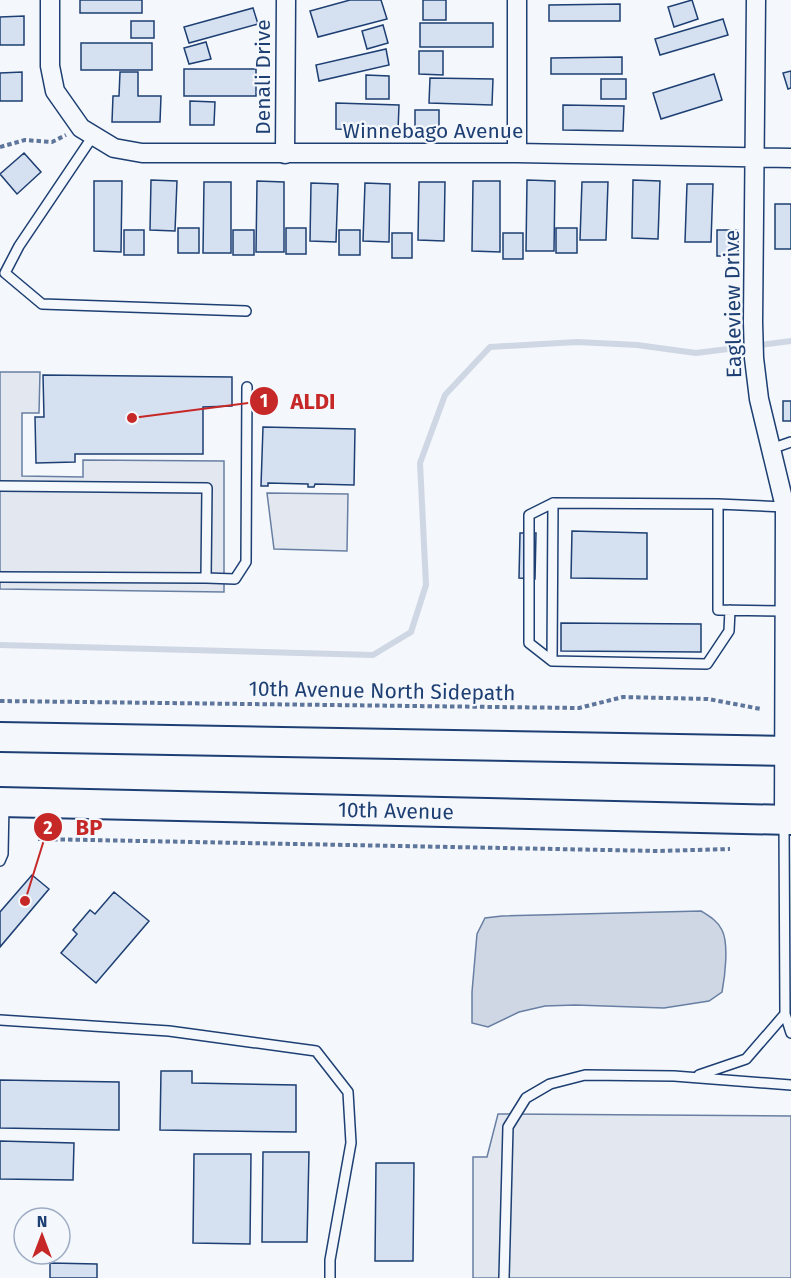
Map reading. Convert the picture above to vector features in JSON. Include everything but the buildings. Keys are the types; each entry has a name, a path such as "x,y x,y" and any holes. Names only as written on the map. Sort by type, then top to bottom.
{"main road":[{"path":"0,737 787,751"},
{"name":"10th Avenue","path":"2,802 788,820"}],"street":[{"path":"50,0 50,66 55,92 87,132"},
{"name":"Denali Drive","path":"285,154 286,0"},
{"path":"517,153 518,0"},
{"name":"Eagleview Drive","path":"756,0 754,357 759,399 788,508 788,820"},
{"name":"Winnebago Avenue","path":"87,132 114,148 142,153 517,153 791,158"}],"lane":[{"path":"87,132 5,273 42,304 246,311"},
{"path":"0,577 235,579 246,562 248,387"},
{"path":"771,449 791,442"},
{"path":"0,486 207,489 206,578"},
{"path":"730,610 729,631 707,664 552,661 529,643 529,515 553,503 718,504 788,508"},
{"path":"552,661 553,503"},
{"path":"718,504 718,610 787,611"},
{"path":"0,861 4,846 2,802"},
{"path":"788,820 785,1014 791,1033"},
{"path":"694,1077 746,1059 785,1014"},
{"path":"0,1020 169,1031 316,1051 348,1092 351,1143 330,1260 330,1278"},
{"path":"504,1278 508,1127 526,1098 550,1084 585,1075 694,1077 791,1085"}],"path":[{"path":"0,147 25,140 52,142 87,132"},
{"name":"10th Avenue North Sidepath","path":"0,701 579,708 623,697 708,699 761,709"},
{"path":"38,839 658,851 730,849"}],"shaded area":[{"path":"0,372 40,372 39,413 22,413 22,476 83,477 83,460 224,461 224,592 0,589"},
{"path":"267,493 348,494 347,551 274,549"},
{"path":"701,911 713,919 722,930 726,952 722,992 709,1001 664,1008 545,1006 519,1012 488,1027 472,1023 477,934 485,918"},
{"path":"498,1114 791,1116 791,1278 473,1278 473,1157 487,1157"}],"waterway":[{"path":"0,645 373,655 411,632 426,585 420,463 445,395 490,347 577,342 637,345 696,353 791,341"}],"place":[{"name":"ALDI","path":"132,418"},
{"name":"BP","path":"25,901"}]}
